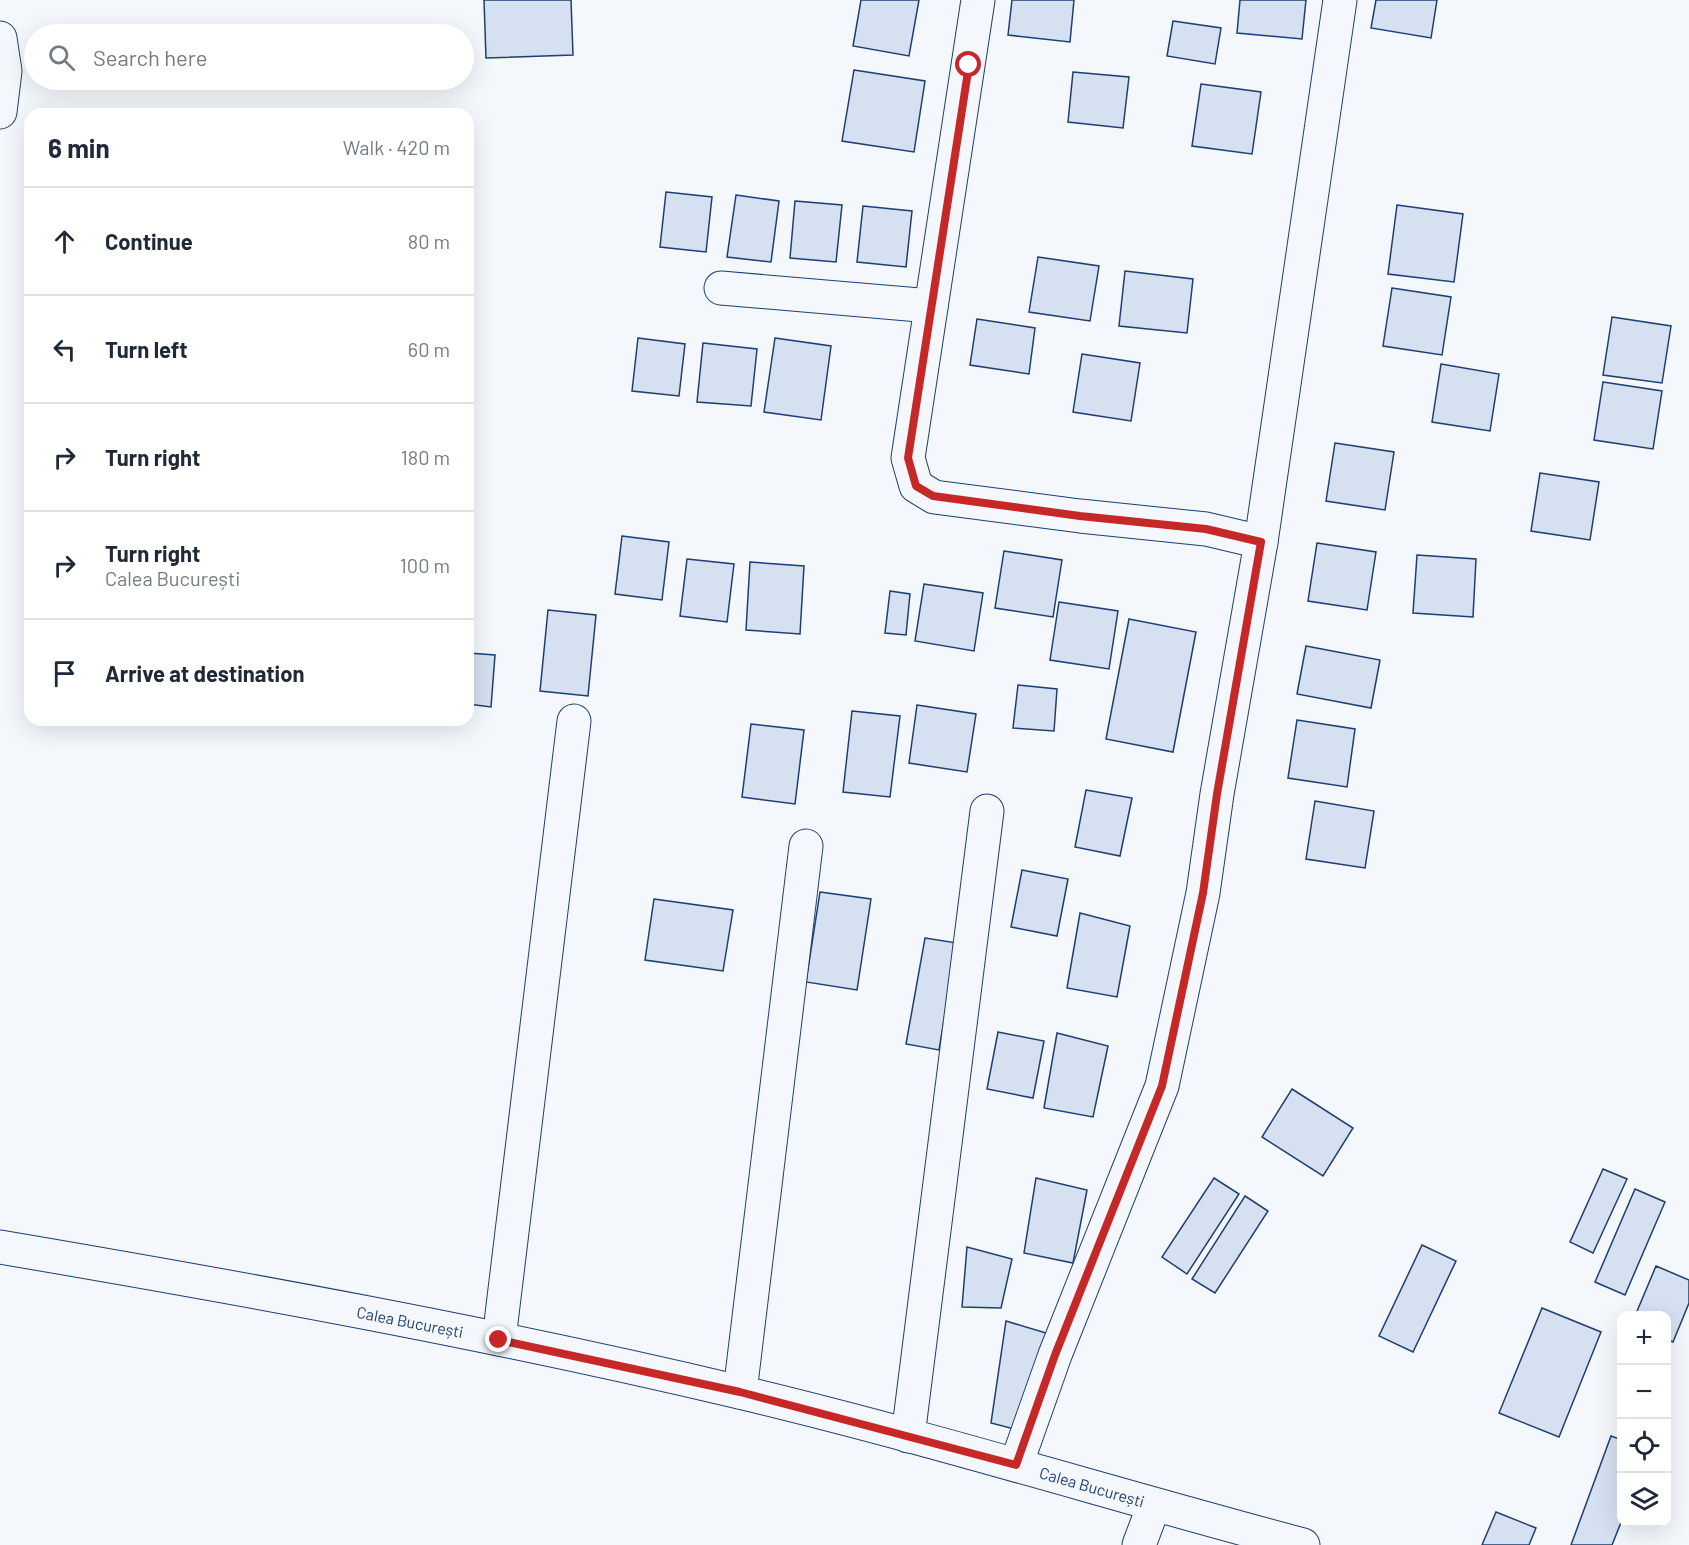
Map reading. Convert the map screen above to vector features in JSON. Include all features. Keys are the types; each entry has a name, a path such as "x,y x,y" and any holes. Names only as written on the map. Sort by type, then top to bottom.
{"street":[{"path":"978,0 908,458 916,486 933,496 1080,516 1206,529 1261,542"},
{"path":"1016,1465 1055,1355 1162,1086 1203,893 1217,794 1261,542 1340,0"},
{"path":"0,38 5,71 0,112"},
{"path":"721,288 931,306"},
{"path":"499,1340 574,721"},
{"path":"908,1436 987,811"},
{"path":"740,1392 806,846"},
{"name":"Calea București","path":"0,1247 202,1281 499,1340 740,1392 1016,1465 1303,1545"},
{"path":"1139,1545 1154,1505"}],"building":[{"path":"484,0 571,0 573,55 486,58"},
{"path":"861,0 919,0 909,56 853,46"},
{"path":"1012,0 1074,0 1070,42 1008,35"},
{"path":"1240,0 1306,0 1302,39 1237,33"},
{"path":"1376,0 1437,0 1431,38 1371,28"},
{"path":"1173,21 1221,28 1215,64 1167,56"},
{"path":"854,70 925,81 914,152 842,141"},
{"path":"1073,72 1129,77 1123,128 1068,122"},
{"path":"1201,84 1261,92 1252,154 1192,146"},
{"path":"666,192 712,197 706,252 660,247"},
{"path":"736,195 779,201 771,262 727,257"},
{"path":"795,201 842,205 836,262 790,258"},
{"path":"1397,205 1463,214 1454,282 1388,274"},
{"path":"863,206 912,211 906,267 857,262"},
{"path":"1038,257 1099,266 1090,321 1029,312"},
{"path":"1125,271 1193,279 1187,333 1119,326"},
{"path":"1392,288 1451,297 1442,355 1383,346"},
{"path":"1612,317 1671,326 1662,383 1603,375"},
{"path":"977,319 1035,328 1029,374 970,365"},
{"path":"638,338 685,344 679,396 632,391"},
{"path":"775,338 831,346 821,420 764,412"},
{"path":"703,343 757,349 751,406 697,402"},
{"path":"1082,354 1140,363 1131,421 1073,412"},
{"path":"1441,364 1499,374 1490,431 1432,422"},
{"path":"1603,382 1662,391 1653,449 1594,440"},
{"path":"1335,443 1394,452 1385,510 1326,501"},
{"path":"1540,473 1599,482 1590,540 1531,531"},
{"path":"622,536 669,542 662,600 615,594"},
{"path":"1317,543 1376,552 1367,610 1308,601"},
{"path":"1004,551 1062,560 1053,617 995,608"},
{"path":"1417,555 1476,559 1473,617 1413,613"},
{"path":"687,559 734,564 727,622 680,616"},
{"path":"750,562 804,566 800,634 746,630"},
{"path":"924,584 983,593 974,651 915,641"},
{"path":"890,591 910,594 906,635 885,633"},
{"path":"1059,602 1118,611 1109,669 1050,660"},
{"path":"548,610 596,615 588,696 540,691"},
{"path":"1129,619 1196,632 1173,752 1106,739"},
{"path":"1306,646 1380,660 1371,708 1297,694"},
{"path":"474,653 495,655 491,707 474,705"},
{"path":"1018,685 1057,689 1054,731 1013,728"},
{"path":"917,705 976,714 967,772 909,763"},
{"path":"852,711 900,716 890,797 843,792"},
{"path":"1297,720 1355,729 1347,787 1288,778"},
{"path":"751,724 804,730 795,804 742,797"},
{"path":"1086,790 1132,798 1120,856 1075,847"},
{"path":"1315,801 1374,811 1365,868 1306,859"},
{"path":"1022,870 1068,879 1057,936 1011,927"},
{"path":"820,892 871,899 857,990 806,982"},
{"path":"654,899 733,910 723,971 645,960"},
{"path":"1080,913 1130,926 1117,997 1067,988"},
{"path":"925,938 957,943 939,1050 906,1044"},
{"path":"998,1032 1044,1041 1033,1098 987,1089"},
{"path":"1057,1033 1108,1046 1093,1117 1044,1108"},
{"path":"1292,1089 1353,1128 1323,1176 1262,1137"},
{"path":"1603,1169 1627,1179 1593,1253 1570,1242"},
{"path":"1036,1178 1087,1190 1073,1263 1024,1253"},
{"path":"1214,1178 1239,1194 1187,1274 1162,1257"},
{"path":"1635,1189 1665,1202 1625,1295 1595,1282"},
{"path":"1245,1196 1268,1211 1215,1293 1192,1279"},
{"path":"1422,1245 1456,1261 1413,1352 1379,1336"},
{"path":"967,1247 1012,1259 1001,1308 962,1307"},
{"path":"1656,1266 1689,1280 1689,1303 1673,1342 1671,1341 1671,1311 1637,1311"},
{"path":"1542,1308 1601,1332 1559,1437 1499,1413"},
{"path":"1006,1321 1046,1333 1018,1430 991,1423"},
{"path":"1611,1436 1617,1438 1617,1527 1619,1527 1612,1545 1571,1545"},
{"path":"1496,1512 1536,1528 1529,1545 1482,1545"}],"route":[{"path":"499,1340 740,1392 1016,1465 1055,1355 1162,1086 1203,893 1217,794 1261,542 1206,529 1080,516 933,496 916,486 908,458 969,65"}]}
